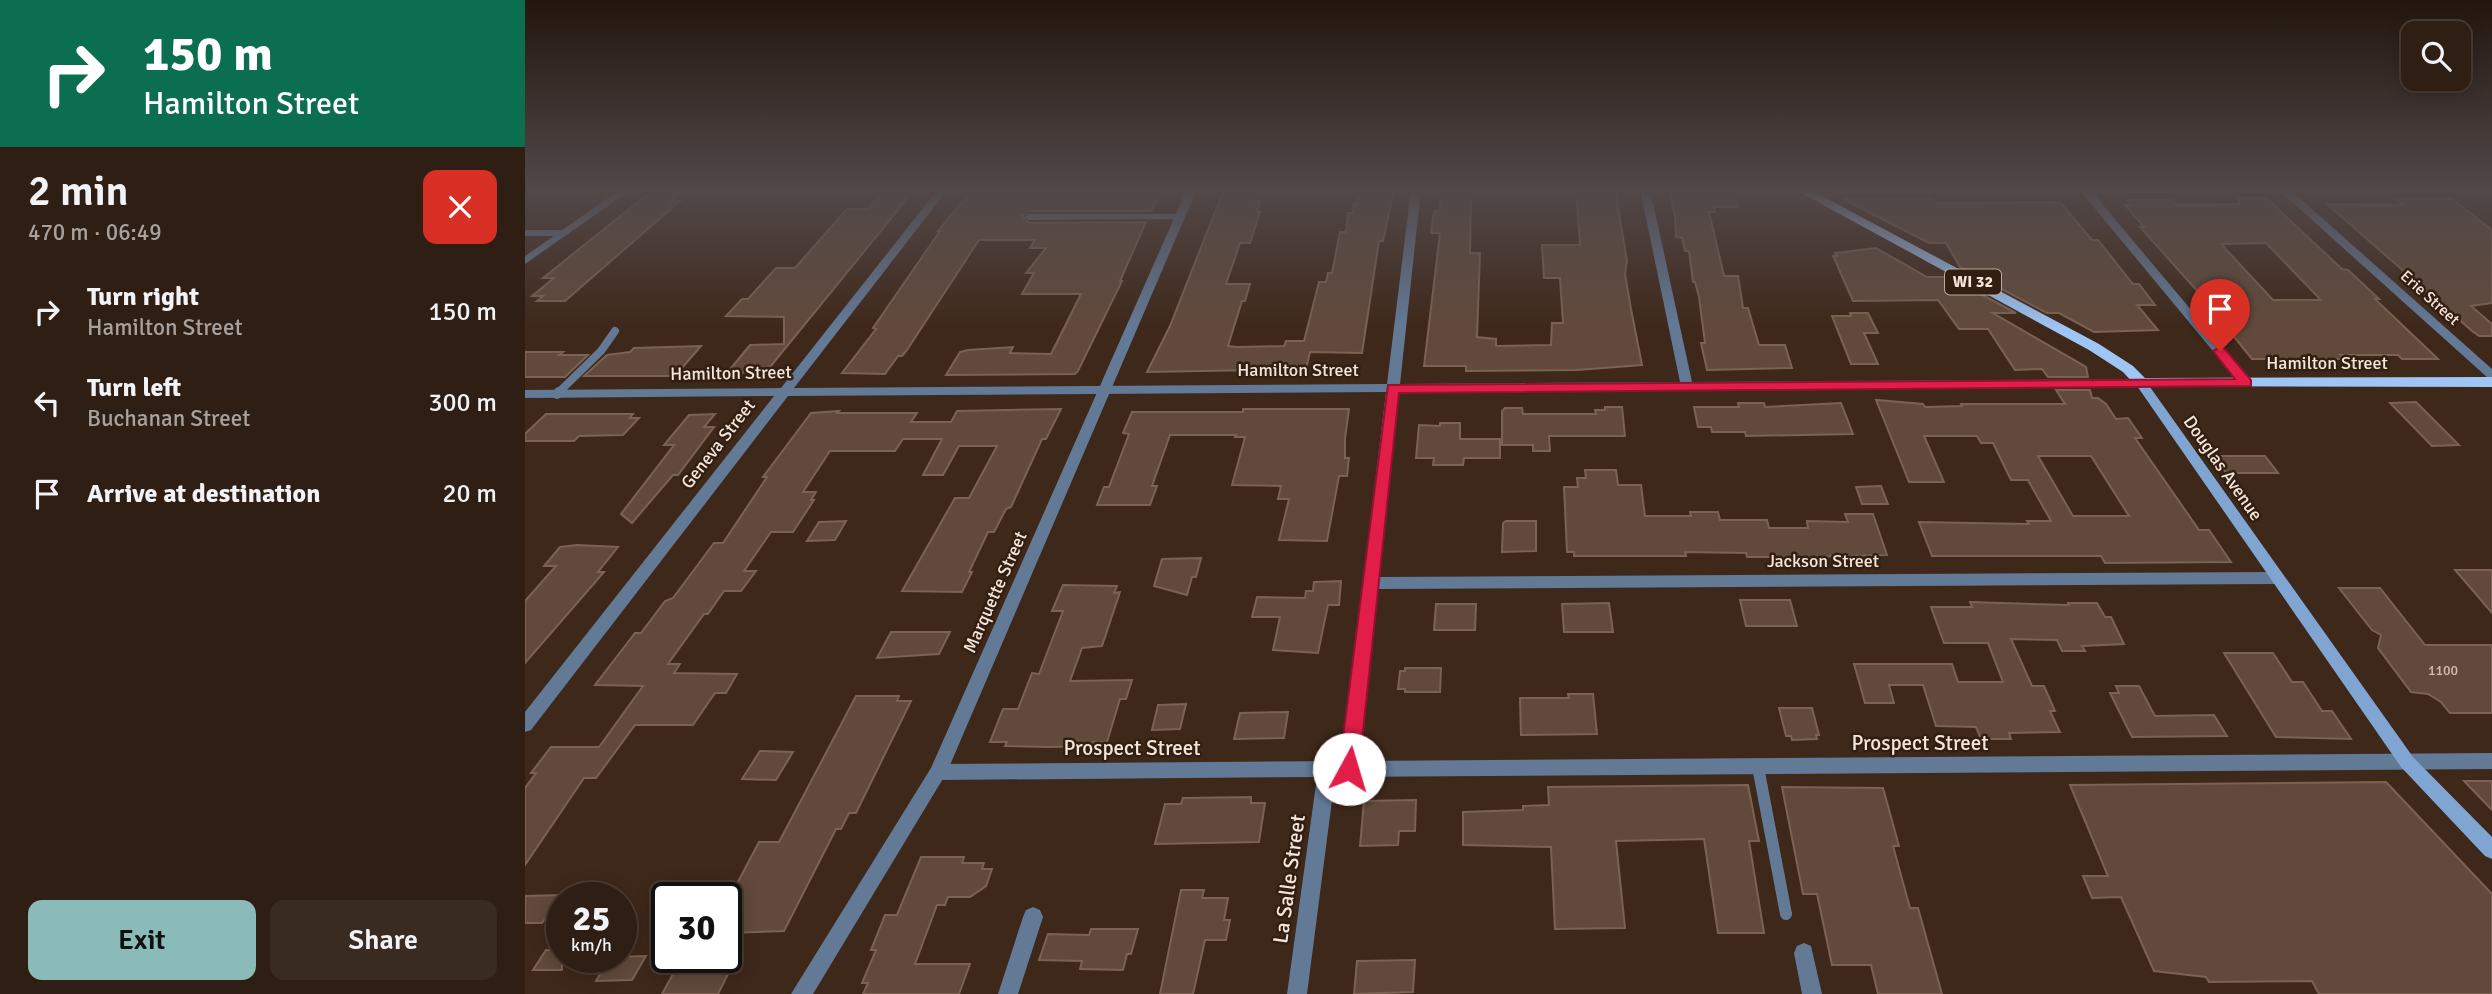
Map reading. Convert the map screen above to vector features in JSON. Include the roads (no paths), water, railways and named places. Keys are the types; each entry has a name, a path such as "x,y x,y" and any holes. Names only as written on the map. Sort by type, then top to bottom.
{"main road":[{"name":"Douglas Avenue","path":"1887,235 2094,346 2128,369 2141,383 2407,762 2492,850"},
{"name":"Hamilton Street","path":"2141,383 2492,382"}],"street":[{"path":"525,261 562,235"},
{"name":"Geneva Street","path":"525,725 906,235"},
{"name":"Marquette Street","path":"801,994 938,772 1171,235"},
{"path":"1349,769 1411,235"},
{"path":"1655,235 1687,387"},
{"path":"2123,235 2246,383"},
{"name":"Erie Street","path":"2336,235 2492,375"},
{"name":"Hamilton Street","path":"525,394 2141,383"},
{"name":"Jackson Street","path":"1371,583 2276,578"},
{"name":"Prospect Street","path":"938,772 2492,761"},
{"name":"La Salle Street","path":"1297,994 1327,769"},
{"path":"1008,994 1033,917"},
{"path":"1804,953 1812,994"}],"lane":[{"path":"557,394 601,351 615,331"},
{"path":"1758,766 1786,914"}]}
